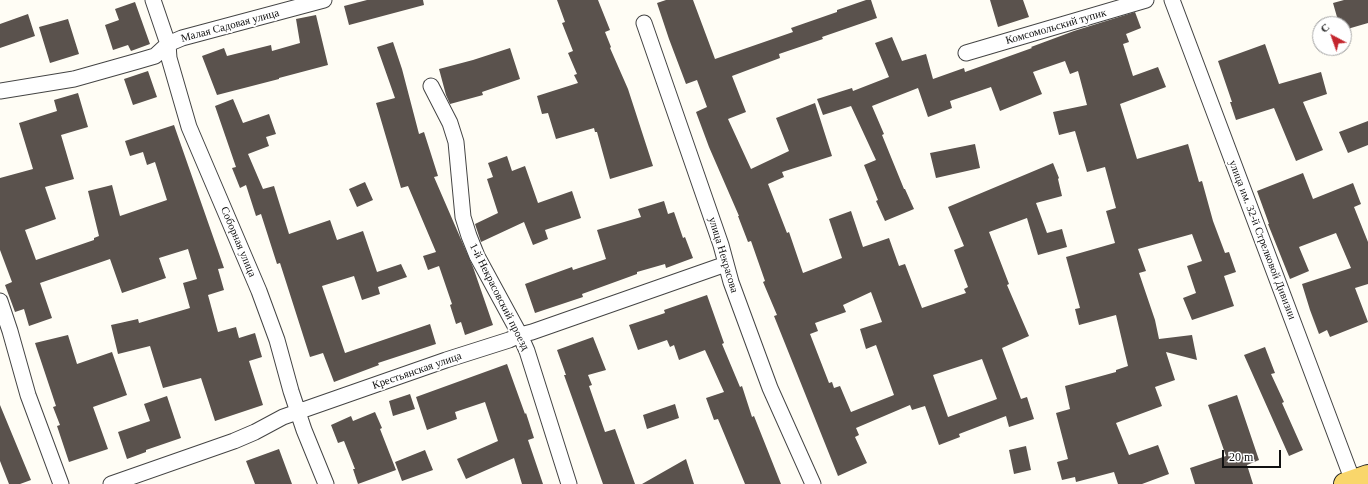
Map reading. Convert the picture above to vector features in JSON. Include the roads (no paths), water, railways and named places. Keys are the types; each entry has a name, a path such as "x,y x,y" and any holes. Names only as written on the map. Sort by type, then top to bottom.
{"street":[{"name":"Соборная улица","path":"154,0 168,44 169,58 189,127 261,298 277,340 298,412 326,484"},
{"name":"Малая Садовая улица","path":"0,92 74,79 138,61 155,56 168,44 182,38 324,0"},
{"name":"Комсомольский тупик","path":"966,53 1146,0"},
{"name":"улица им. 32-й Стрелковой Дивизии","path":"1172,0 1355,481"},
{"name":"улица Некрасова","path":"644,23 722,245 731,282 770,388 812,484"},
{"name":"1-й Некрасовский проезд","path":"431,86 450,123 456,142 463,217 469,236 477,256 520,335 527,351 569,484"},
{"name":"Крестьянская улица","path":"111,484 234,441 283,417 726,264"},
{"path":"0,301 28,396 61,484"}]}
